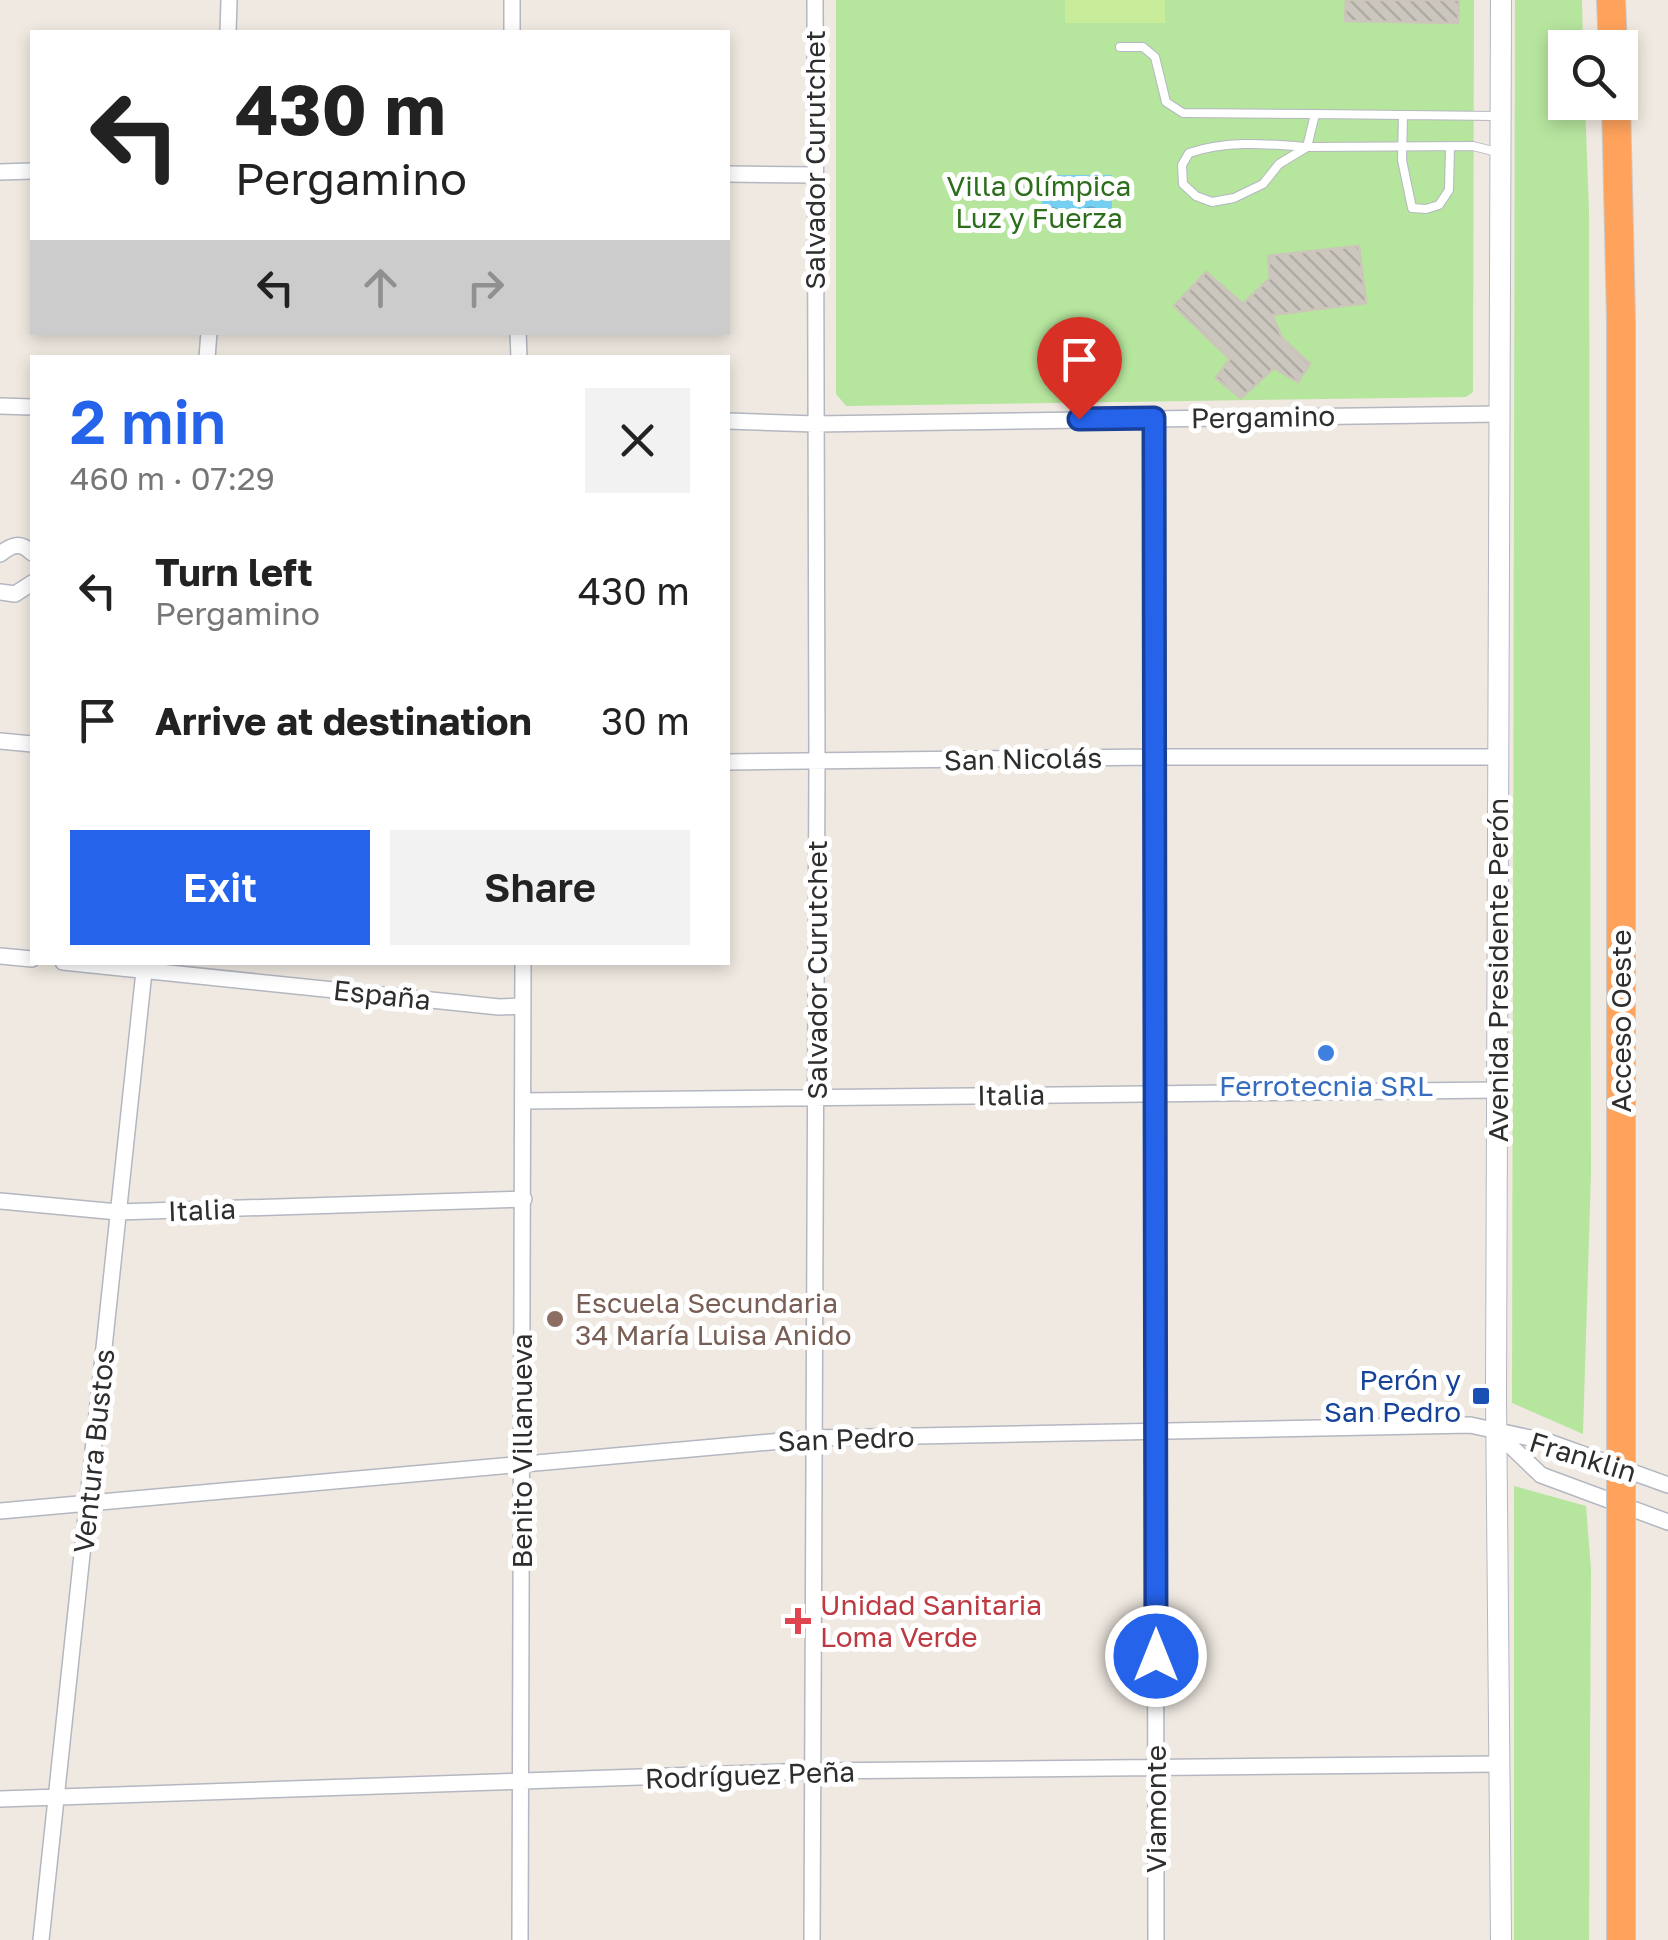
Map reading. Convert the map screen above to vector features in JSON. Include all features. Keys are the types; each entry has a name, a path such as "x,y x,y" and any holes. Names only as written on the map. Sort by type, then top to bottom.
{"highway":[{"path":"1610,0 1612,30"},
{"name":"Acceso Oeste","path":"1616,120 1621,338 1620,1940"}],"street":[{"path":"228,30 229,0"},
{"path":"512,0 512,30"},
{"name":"Salvador Curutchet","path":"812,1940 818,762 815,0"},
{"name":"Avenida Presidente Perón","path":"1501,1940 1497,1433 1502,0"},
{"path":"0,172 30,172"},
{"path":"730,174 816,175"},
{"path":"0,406 30,407"},
{"name":"Pergamino","path":"730,422 1499,414"},
{"name":"Viamonte","path":"1154,418 1156,1940"},
{"path":"0,554 16,544 30,550"},
{"path":"0,592 16,594 30,584"},
{"path":"0,740 30,744"},
{"name":"San Nicolás","path":"730,762 1498,757"},
{"path":"0,956 30,959"},
{"name":"España","path":"112,965 499,1007 523,1006"},
{"name":"Benito Villanueva","path":"520,1940 523,965"},
{"name":"Ventura Bustos","path":"42,1940 145,967"},
{"name":"Italia","path":"524,1102 1498,1090"},
{"name":"Italia","path":"0,1201 118,1212 524,1200"},
{"name":"San Pedro","path":"0,1510 815,1438 1470,1425 1497,1433"},
{"path":"1497,1433 1541,1475 1668,1522"},
{"name":"Franklin","path":"1497,1433 1549,1442 1668,1484"},
{"name":"Rodríguez Peña","path":"0,1799 814,1771 1500,1764"}],"lane":[{"path":"1120,47 1144,47 1155,57 1166,102 1183,113 1501,116"},
{"path":"1315,114 1307,147 1279,164 1263,184 1234,198 1212,202 1196,196 1183,184 1182,165 1189,152 1211,146 1247,143 1307,147 1473,146 1501,153"},
{"path":"1403,115 1402,147 1412,208 1426,210 1439,206 1449,190 1450,146"}],"green space":[{"name":"Villa Olímpica Luz y Fuerza","path":"836,0 1474,0 1473,392 1466,397 846,406 836,394"},
{"path":"1065,0 1165,0 1165,23 1065,23"},
{"path":"1515,0 1582,0 1583,30 1548,30 1548,120 1586,120 1589,211 1591,1173 1583,1434 1512,1403"},
{"path":"1514,1486 1586,1506 1591,1569 1589,1940 1514,1940"}],"water":[{"path":"1042,175 1112,175 1112,225 1095,225 1095,209 1042,209"}],"building":[{"path":"1346,0 1459,0 1458,23 1345,21"},
{"path":"1359,246 1366,303 1272,315 1282,338 1310,364 1298,382 1274,368 1241,398 1216,378 1230,359 1174,306 1206,272 1243,304 1270,278 1268,256"}],"place":[{"name":"Ferrotecnia SRL","path":"1326,1053"},
{"name":"Escuela Secundaria 34 María Luisa Anido","path":"555,1319"},
{"name":"Perón y San Pedro","path":"1481,1396"},
{"name":"Unidad Sanitaria Loma Verde","path":"798,1621"}],"route":[{"path":"1079,419 1154,418 1156,1656"}]}
